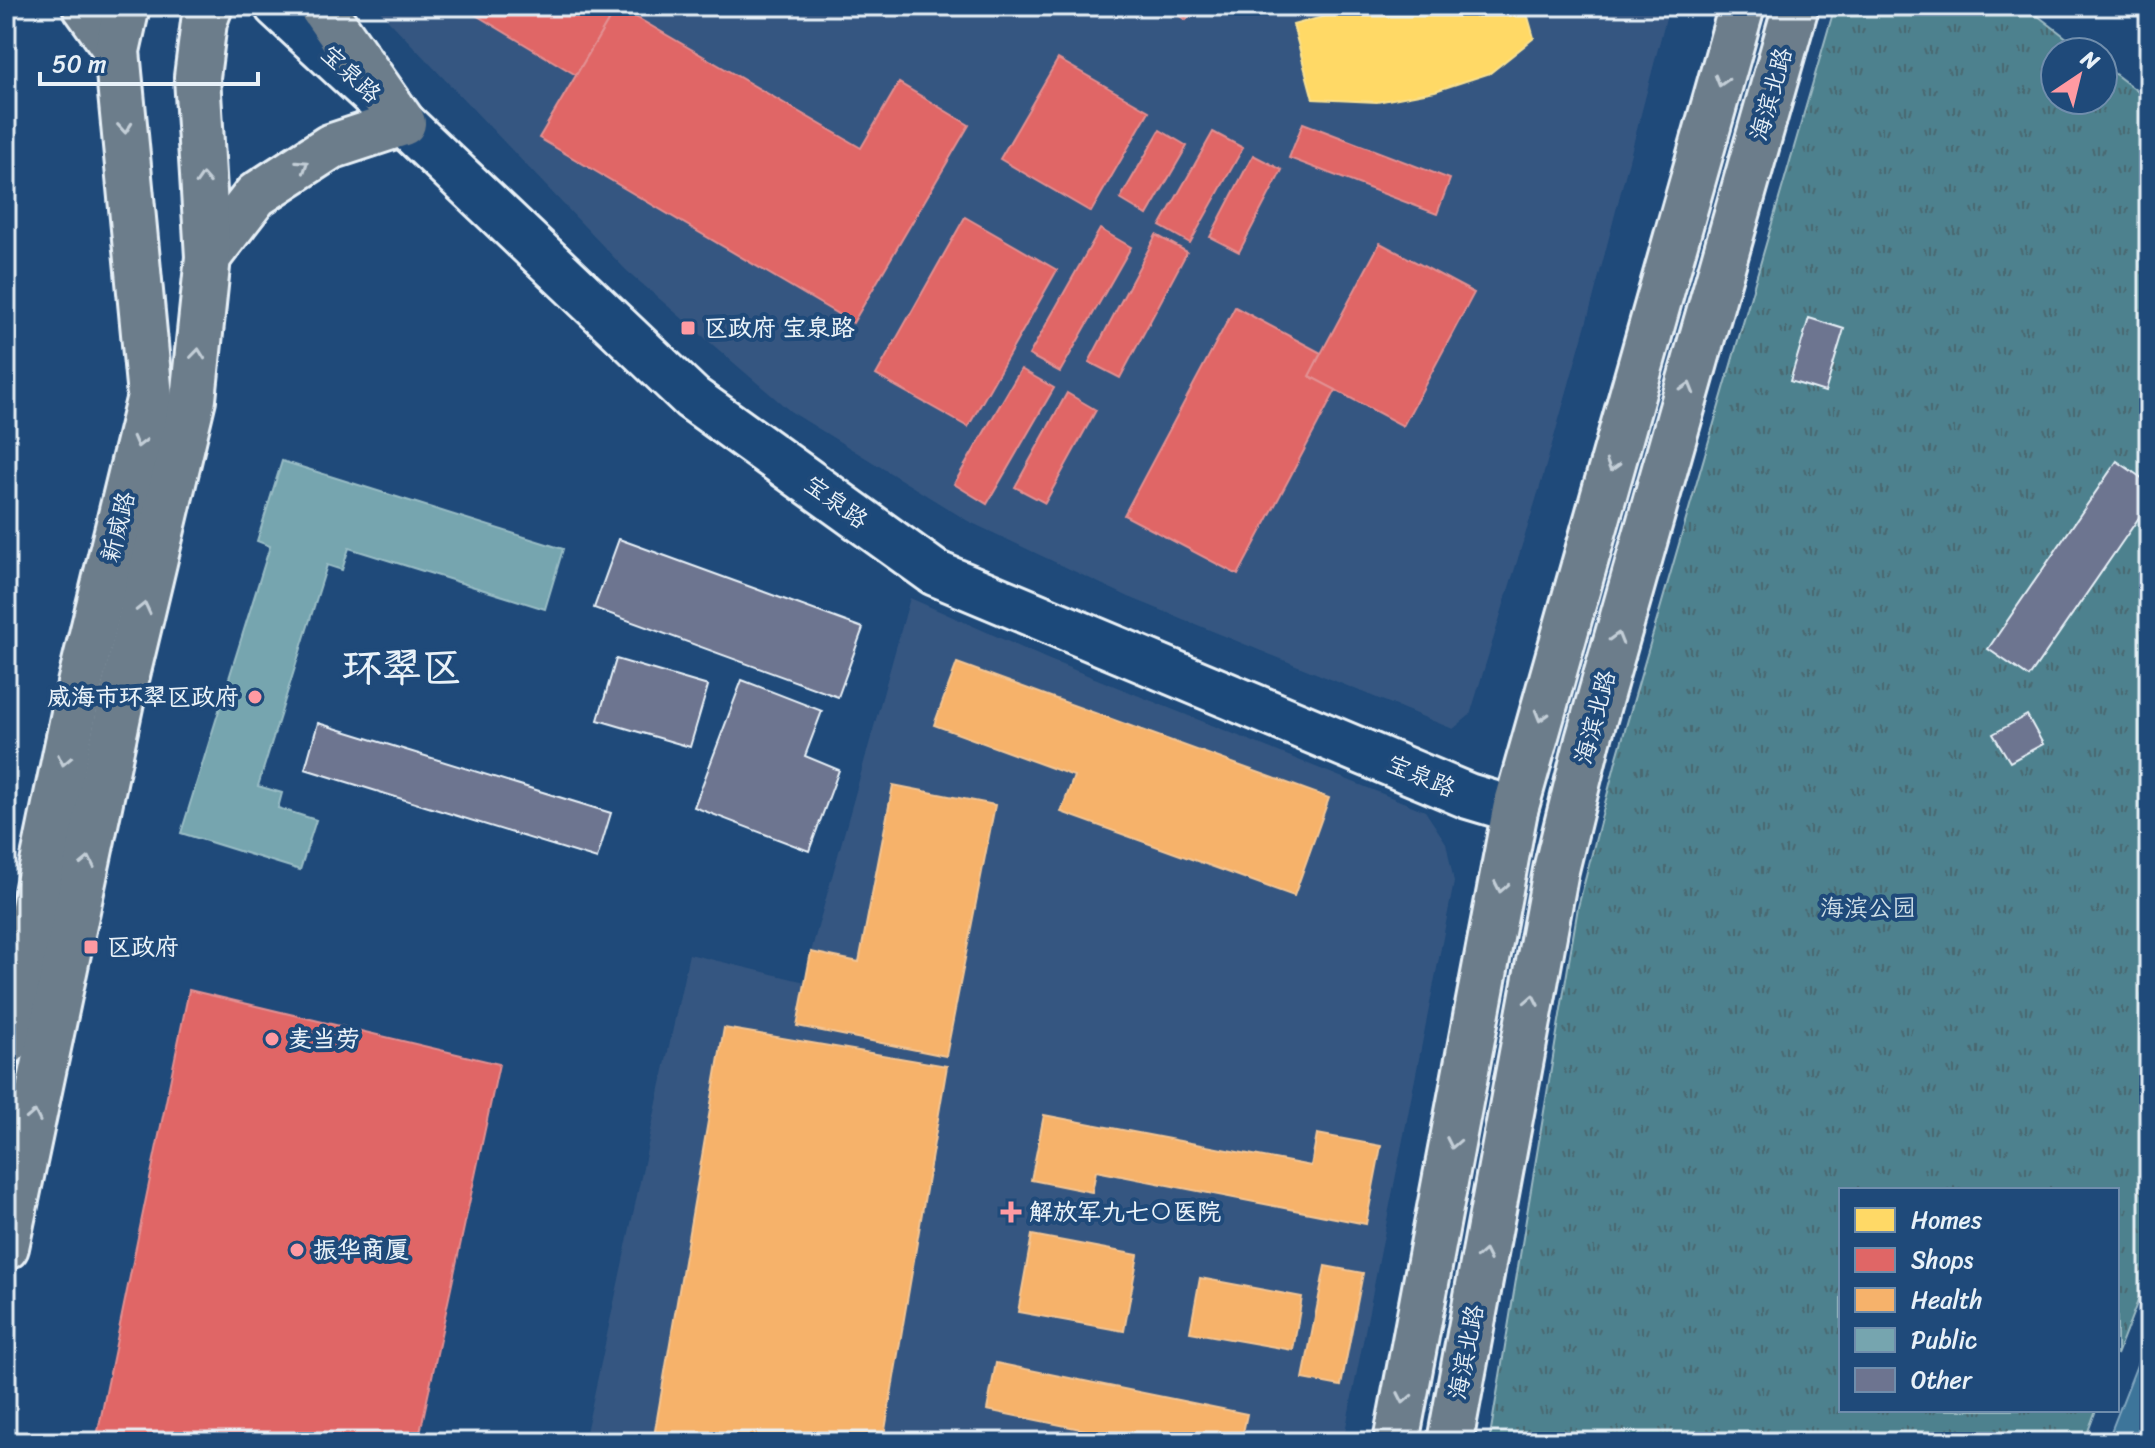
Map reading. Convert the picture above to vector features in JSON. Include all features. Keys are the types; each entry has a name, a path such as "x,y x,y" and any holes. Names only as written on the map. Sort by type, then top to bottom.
{"main road":[{"path":"85,6 117,51"},
{"path":"98,6 117,51"},
{"name":"新威路","path":"6,1043 80,684 150,396 117,51 127,6"},
{"name":"新威路","path":"6,1247 123,692 193,399 208,257 197,77 204,22 210,6"},
{"path":"208,257 256,195 330,147 403,123 321,6"},
{"path":"1396,1442 1515,810 1742,6"},
{"name":"海滨北路","path":"1450,1442 1560,854 1588,740 1796,6"}],"street":[{"name":"宝泉路","path":"277,6 692,398 935,573 1468,796 1515,810"}],"shaded area":[{"path":"375,6 1669,6 1593,299 1470,715 1453,729 1129,597 968,521 790,411 626,270"},
{"name":"解放军九七〇医院","path":"910,598 1047,659 1425,811 1446,843 1454,882 1343,1442 584,1442 689,954 805,982"},
{"path":"2149,1334 2149,1442 2107,1442"}],"green space":[{"name":"海滨公园","path":"1835,6 2025,6 2064,36 2039,36 2039,116 2119,116 2119,77 2149,100 2149,1272 2119,1350 2119,1188 1839,1188 1839,1412 2095,1412 2084,1442 1489,1442 1578,907 1616,761"}],"building: Homes":[{"path":"1362,6 1525,6 1534,38 1490,73 1435,91 1377,102 1313,99 1293,25"}],"building: Shops":[{"path":"461,6 617,6 576,75"},
{"path":"617,6 861,148 899,83 969,125 853,323 539,138"},
{"path":"1163,6 1198,6 1186,20"},
{"path":"1058,59 1149,111 1091,212 1000,159"},
{"path":"1303,123 1450,179 1437,214 1289,158"},
{"path":"1160,130 1187,146 1147,215 1120,199"},
{"path":"1213,132 1243,148 1190,243 1160,226"},
{"path":"1253,155 1282,170 1239,252 1210,237"},
{"path":"965,217 1057,270 968,427 876,375"},
{"path":"1100,229 1131,247 1060,372 1029,355"},
{"path":"1156,235 1187,252 1120,378 1089,362"},
{"path":"1380,243 1474,293 1403,426 1309,376"},
{"path":"1235,307 1321,353 1309,376 1336,390 1238,575 1124,515"},
{"path":"1021,369 1054,388 987,504 954,484"},
{"path":"1067,393 1096,410 1045,503 1015,487"},
{"name":"振华商厦","path":"189,990 499,1064 418,1442 122,1442 97,1436"}],"building: Health":[{"path":"957,663 1329,798 1294,896 1061,812 1074,776 934,725"},
{"path":"893,785 995,805 946,1056 797,1026 811,952 859,962"},
{"path":"724,1028 947,1066 883,1442 653,1442"},
{"path":"1044,1115 1311,1166 1317,1134 1381,1146 1366,1224 1096,1171 1092,1192 1031,1180"},
{"path":"1032,1235 1138,1255 1124,1331 1018,1312"},
{"path":"1325,1266 1363,1273 1341,1386 1303,1379"},
{"path":"1200,1278 1302,1297 1293,1350 1190,1332"},
{"path":"996,1363 1247,1414 1241,1442 1144,1442 987,1410"}],"building: Public":[{"name":"威海市环翠区政府","path":"282,461 563,549 545,609 349,548 342,570 327,565 258,786 282,793 278,808 316,820 300,870 181,833 270,546 257,541"}],"building: Other":[{"path":"1809,318 1844,329 1825,392 1790,381"},
{"path":"2117,461 2149,483 2149,503 2029,677 1988,649"},
{"path":"619,539 863,628 838,697 594,608"},
{"path":"616,659 708,686 690,747 598,720"},
{"path":"742,680 822,711 805,756 839,770 809,851 694,807"},
{"path":"2027,715 2043,744 2010,762 1993,734"},
{"path":"318,723 611,813 597,859 305,769"}],"place":[{"name":"区政府 宝泉路","path":"688,328"},
{"name":"威海市环翠区政府","path":"255,697"},
{"name":"区政府","path":"91,947"},
{"name":"麦当劳","path":"272,1039"},
{"name":"解放军九七〇医院","path":"1011,1212"},
{"name":"振华商厦","path":"297,1250"}],"district":[{"name":"环翠区","path":"402,667"}]}
